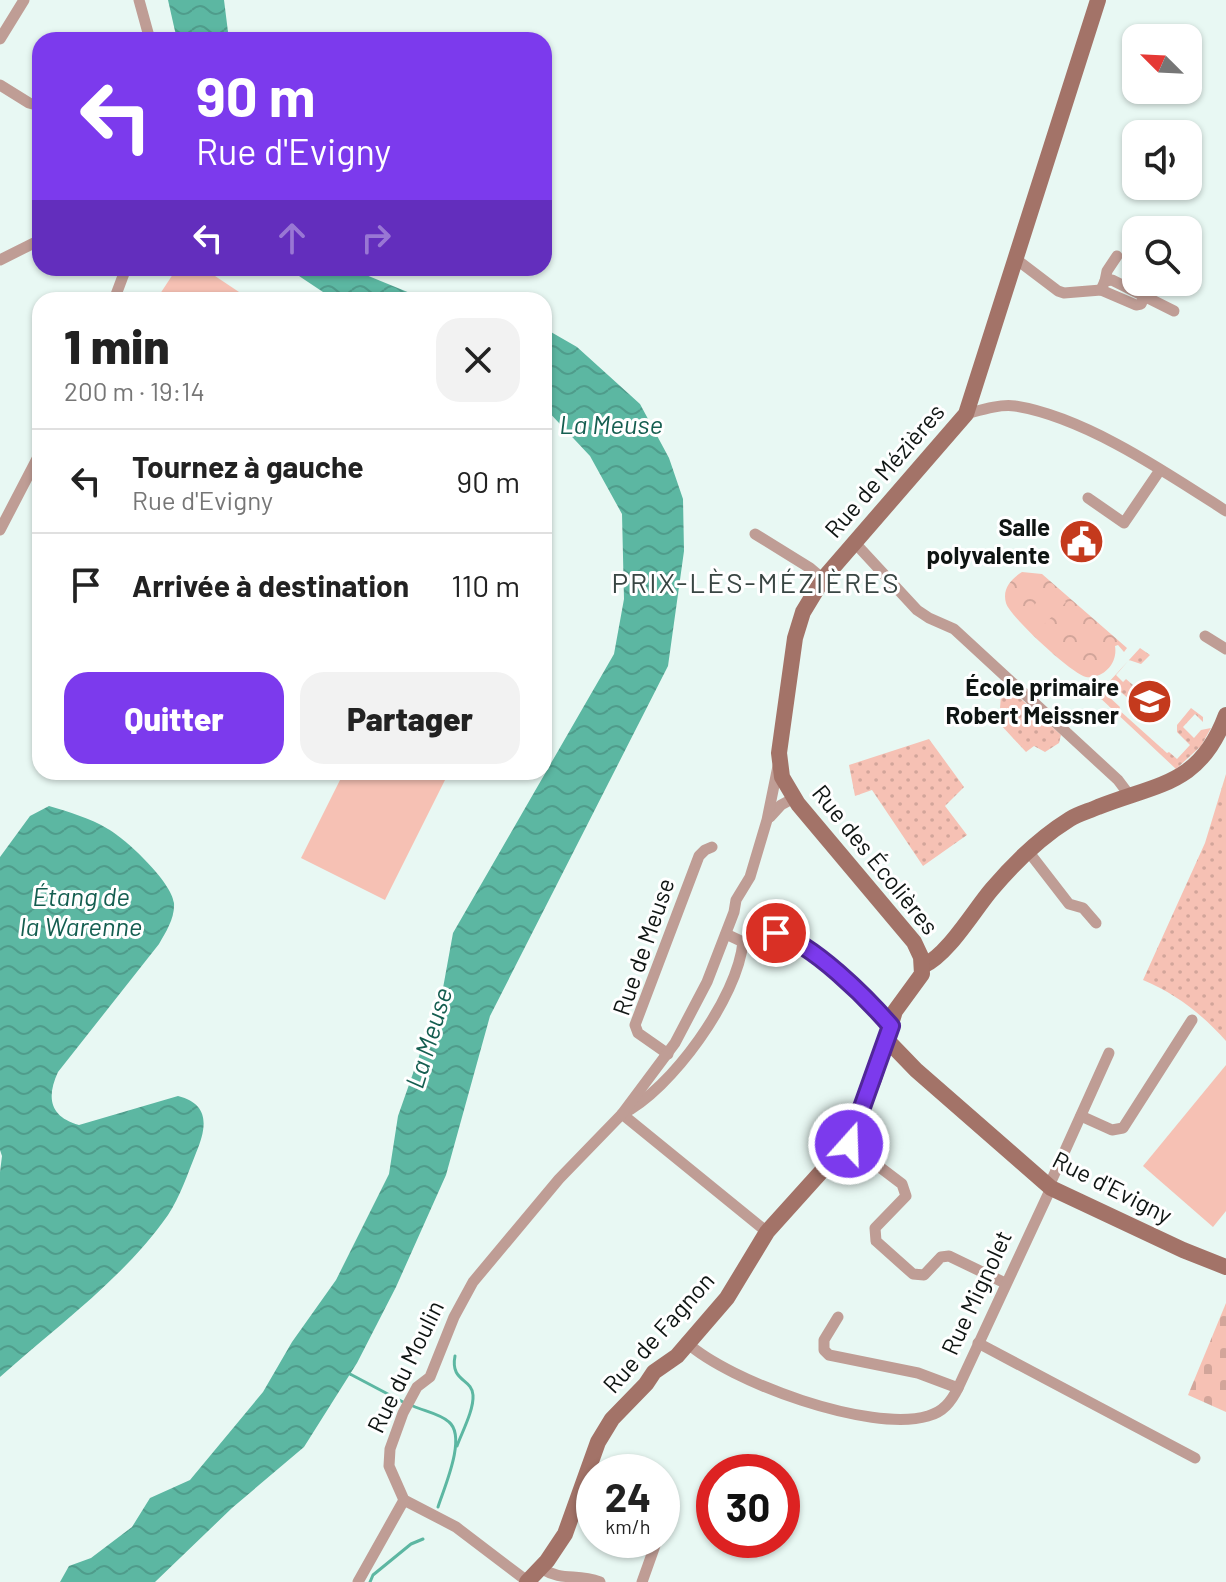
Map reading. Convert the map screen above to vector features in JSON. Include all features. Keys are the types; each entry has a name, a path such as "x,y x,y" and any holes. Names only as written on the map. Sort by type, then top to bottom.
{"street":[{"path":"0,39 24,0"},
{"path":"139,0 148,32"},
{"name":"Rue de Mézières","path":"789,792 778,762 795,638 803,612 823,579 966,414 1098,0"},
{"path":"0,85 32,104"},
{"path":"0,260 32,244"},
{"path":"1103,286 1107,271 1117,256"},
{"path":"1016,259 1064,293 1103,286 1112,280 1174,311"},
{"path":"966,414 1012,406 1044,414 1098,436 1226,511"},
{"path":"0,530 32,468"},
{"path":"1088,498 1124,523 1160,470"},
{"path":"755,534 823,579"},
{"path":"855,543 917,610 954,629 1118,780 1130,796"},
{"path":"1205,636 1226,649"},
{"name":"Rue de Fagnon","path":"527,1582 565,1534 592,1457 605,1430 654,1372 677,1356 727,1298 767,1232 821,1172 844,1140 861,1110 898,1006 920,978 923,966 943,951 1028,851 1071,818 1174,780 1190,771 1212,743 1226,715"},
{"name":"Rue du Moulin","path":"404,1500 389,1466 390,1449 403,1413 417,1387 430,1377 454,1317 473,1282 559,1179 622,1114 668,1054 701,995 736,900 750,877 767,820 778,762"},
{"path":"771,803 789,792"},
{"path":"767,820 789,792"},
{"name":"Rue des Écolières","path":"789,792 914,942 923,966"},
{"name":"Rue de Meuse","path":"668,1054 638,1033 635,1025 699,856 712,847"},
{"path":"1028,851 1069,904 1083,908 1096,923"},
{"name":"Rue d'Evigny","path":"743,942 765,933 776,933 812,952 889,1033 916,1070 1050,1187 1226,1267"},
{"path":"726,934 743,942"},
{"name":"Rue du Moulin","path":"622,1114 640,1106 700,1038 738,970 743,942"},
{"path":"1081,1116 1112,1130 1123,1128 1192,1020"},
{"name":"Rue Mignolet","path":"838,1317 824,1340 824,1350 829,1355 918,1373 958,1388 1109,1053"},
{"name":"Rue d'Evigny","path":"881,1059 916,1070"},
{"path":"622,1114 767,1232"},
{"path":"844,1140 902,1184 906,1196 875,1228 876,1241 913,1274 924,1275 941,1257 949,1256 1005,1283"},
{"path":"686,1342 708,1357 796,1400 848,1413 894,1418 927,1417 943,1409 958,1388"},
{"path":"978,1343 1195,1458"},
{"path":"358,1582 404,1500 456,1527 527,1582"},
{"path":"642,1582 651,1558"},
{"path":"540,1568 560,1578 583,1576 600,1582"}],"green space":[{"path":"172,276 215,276 239,292 161,292"},
{"path":"1022,572 1042,574 1127,648 1124,652 1118,645 1115,646 1112,664 1104,673 1093,677 1079,674 1018,620 1005,598 1011,581"},
{"path":"1051,587 1066,602 1036,633 1021,619"},
{"path":"1140,648 1150,655 1141,664 1129,660"},
{"path":"1129,660 1116,675 1123,682 1126,679 1133,685 1130,689 1135,694 1130,700 1115,687 1107,695 1120,707 1119,710 1167,753 1177,759 1190,745 1177,732 1177,725 1191,708 1203,717 1203,722 1195,714 1183,727 1194,738 1201,730 1211,728 1201,746 1176,769 1097,695"},
{"path":"1002,682 1061,735 1059,743 1045,752 1034,746 1026,752 1000,724 1005,719 1000,708"},
{"path":"929,739 964,787 945,806 967,835 923,866 872,790 855,796 849,765"},
{"path":"1226,774 1226,1041 1188,1006 1143,980 1205,843"},
{"path":"340,780 445,780 385,900 301,858"},
{"path":"1226,1065 1226,1211 1213,1227 1143,1166"},
{"path":"1226,1303 1226,1412 1188,1395"}],"water":[{"path":"168,0 224,0 228,32 175,32"},
{"path":"299,276 368,276 408,292 323,292"},
{"name":"La Meuse","path":"552,333 577,347 640,404 669,458 683,499 684,551 668,666 490,1016 446,1175 396,1287 357,1363 304,1447 232,1508 155,1582 60,1582 69,1566 91,1558 132,1527 150,1498 190,1480 263,1392 292,1342 336,1280 389,1174 398,1116 443,988 453,933 541,780 552,780 552,761 614,654 624,599 622,514 590,456 552,416"},
{"name":"Étang de la Warenne","path":"49,806 87,818 116,834 157,873 174,903 172,919 159,944 58,1072 52,1090 56,1112 79,1125 178,1096 196,1105 201,1111 204,1126 180,1193 150,1238 111,1280 0,1377 0,857 30,816"}],"waterway":[{"path":"455,1356 456,1371 469,1385 473,1395 470,1414 457,1446"},
{"path":"350,1374 403,1402"},
{"path":"413,1406 442,1417 454,1429 455,1450 438,1507"},
{"path":"370,1582 373,1575 411,1544 423,1539"}],"place":[{"name":"Salle polyvalente","path":"1081,542"},
{"name":"École primaire Robert Meissner","path":"1150,702"}],"district":[{"name":"PRIX-LÈS-MÉZIÈRES","path":"756,583"}],"route":[{"path":"776,933 812,952 891,1026 874,1079 844,1140 849,1144"}]}
